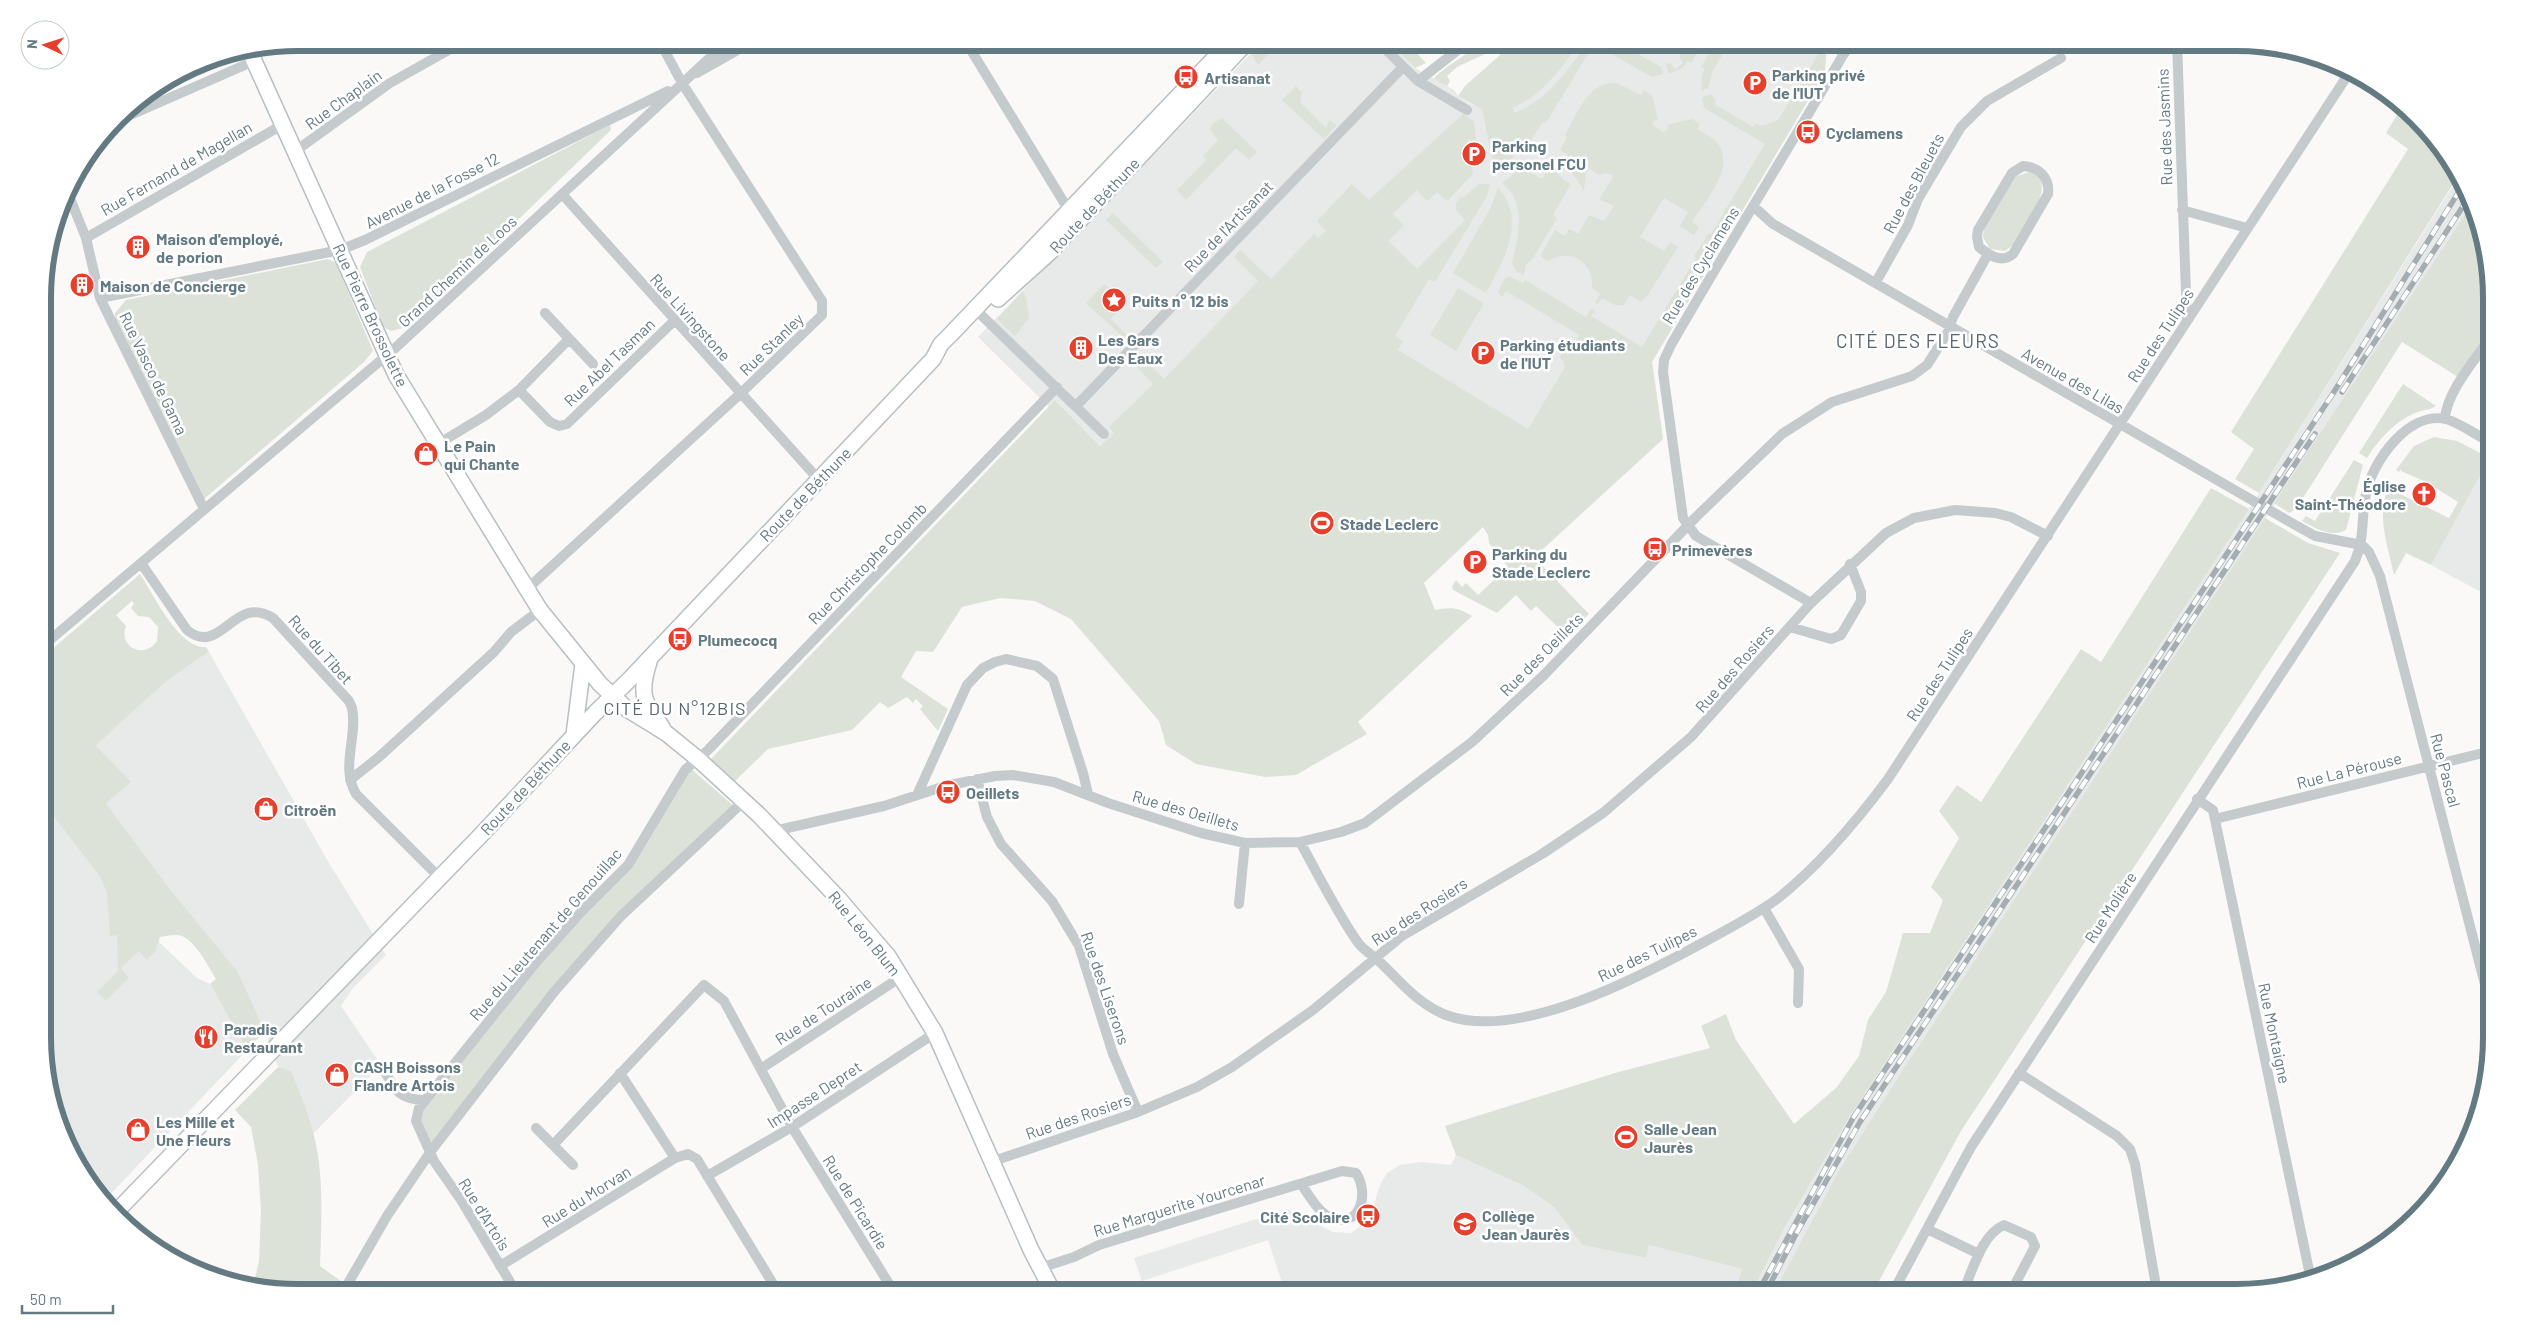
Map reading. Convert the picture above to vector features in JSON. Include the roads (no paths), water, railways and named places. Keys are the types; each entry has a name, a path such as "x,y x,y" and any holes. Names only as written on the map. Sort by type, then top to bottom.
{"main road":[{"name":"Route de Béthune","path":"120,1208 574,735 614,696 933,359 949,350 979,312 1050,252 1073,217 1222,51"},
{"name":"Route de Béthune","path":"1073,217 1238,51"},
{"name":"Rue Pierre Brossolette","path":"252,57 396,375 540,610 583,664 614,696"},
{"path":"652,655 644,678 644,701 666,733"},
{"path":"574,735 583,664"},
{"name":"Rue Léon Blum","path":"614,696 629,710 666,733 698,758 744,800 839,899 888,956 935,1033 991,1162 1049,1284"}],"street":[{"name":"Rue Chaplain","path":"294,152 390,83 447,51"},
{"name":"Rue Stanley","path":"527,589 740,394 822,315 822,301 682,83 665,51"},
{"name":"Grand Chemin de Loos","path":"51,639 386,354 717,51"},
{"name":"Avenue de la Fosse 12","path":"100,298 340,250 365,240 682,83 737,51"},
{"path":"972,51 1073,217"},
{"path":"1386,51 1402,68 1418,81 1467,110"},
{"path":"1418,81 1456,51"},
{"path":"1841,51 1843,55"},
{"name":"Rue des Cyclamens","path":"1687,526 1683,518 1663,382 1664,360 1670,345 1730,241 1754,206 1846,51"},
{"name":"Rue des Jasmins","path":"2177,51 2187,321"},
{"path":"134,113 252,57"},
{"name":"Rue des Bleuets","path":"1876,282 1908,225 1918,199 1961,127 1987,101 2062,58"},
{"name":"Rue de l'Artisanat","path":"1076,406 1402,68"},
{"name":"Rue des Tulipes","path":"1300,842 1360,945 1375,957 1411,994 1445,1014 1478,1022 1518,1019 1610,989 1642,974 1764,908 1811,867 1872,800 2048,536 2119,424 2346,77"},
{"name":"Rue Fernand de Magellan","path":"86,238 282,125"},
{"path":"2023,166 2037,170 2044,175 2048,194 2013,254 2004,259 1988,254 1977,242 1978,230 2012,173 2023,166"},
{"name":"Rue Livingstone","path":"562,194 819,480"},
{"name":"Rue Vasco de Gama","path":"71,201 86,238 100,298 204,509"},
{"name":"Avenue des Lilas","path":"1754,206 1773,224 2315,536 2362,545"},
{"path":"2182,210 2247,228"},
{"name":"Rue des Oeillets","path":"774,831 844,816 976,779 995,776 1027,776 1054,782 1108,803 1202,833 1245,843 1300,842 1340,832 1365,823 1472,742 1544,675 1762,451 1809,415 1832,402 1912,376 1920,371 1932,358 1950,326 1952,317 1988,254"},
{"path":"979,312 1057,386 1104,434"},
{"path":"545,313 593,364"},
{"name":"Rue Abel Tasman","path":"518,390 550,422 559,426 567,424 675,320"},
{"path":"438,444 486,415 518,390 569,339"},
{"path":"2445,419 2445,407 2483,348"},
{"name":"Rue Christophe Colomb","path":"698,758 708,750 1057,386"},
{"path":"2362,545 2366,492 2374,468 2383,453 2394,441 2417,424 2445,419 2483,438"},
{"name":"Rue des Rosiers","path":"991,1162 1138,1112 1197,1087 1240,1062 1313,1010 1375,957 1410,931 1557,844 1627,794 1697,731 1811,603 1850,564 1886,533 1914,518 1936,512 1955,510 1995,513 2027,524 2048,536"},
{"path":"1687,526 1696,536 1811,603"},
{"name":"Rue Pascal","path":"2362,545 2369,552 2378,570 2483,976"},
{"name":"Rue Molière","path":"1897,1284 1971,1147 2344,577 2362,545"},
{"name":"Rue du Tibet","path":"141,563 187,630 201,637 216,635 245,613 257,611 274,618 349,701 352,708 350,780"},
{"name":"Rue des Rosiers","path":"1790,627 1831,639 1841,635 1861,601 1861,592 1850,564"},
{"path":"439,877 356,794 350,780 379,757 494,652 511,632 540,610"},
{"path":"917,795 967,685 983,668 994,662 1006,659 1037,666 1053,679 1067,718 1088,794"},
{"name":"Rue La Pérouse","path":"2215,819 2483,753"},
{"name":"Rue du Lieutenant de Genouillac","path":"431,1151 416,1121 417,1113 424,1100 533,966 581,912 628,865 684,770 698,758"},
{"name":"Rue des Liserons","path":"976,779 987,817 1001,844 1052,901 1079,946 1113,1054 1138,1112"},
{"name":"Rue Montaigne","path":"2197,799 2213,810 2309,1272"},
{"path":"348,1284 387,1216 431,1151 548,999 621,916 744,800"},
{"path":"1239,904 1245,843"},
{"path":"1764,908 1798,969 1798,1003"},
{"name":"Rue de Touraine","path":"762,1068 901,977"},
{"path":"553,1145 704,985 724,1001 762,1068 792,1127"},
{"name":"Impasse Depret","path":"707,1176 792,1127 935,1033"},
{"path":"382,1065 398,1093 410,1100 424,1100"},
{"path":"620,1073 676,1158"},
{"path":"2019,1073 2117,1136 2130,1149 2135,1164 2157,1284"},
{"name":"Rue de Picardie","path":"792,1127 889,1284"},
{"path":"536,1128 573,1165"},
{"name":"Rue d'Artois","path":"431,1151 434,1161 511,1284"},
{"name":"Rue du Morvan","path":"500,1266 676,1158 688,1154 697,1159 707,1176"},
{"name":"Rue Marguerite Yourcenar","path":"1040,1268 1074,1257 1099,1245 1333,1173 1350,1171 1356,1173 1361,1180 1364,1198 1358,1212 1352,1216 1338,1219 1322,1212 1301,1184"},
{"path":"707,1176 773,1284"},
{"path":"1966,1284 1979,1254 1995,1229 2004,1225 2031,1237 2035,1246 2015,1284"},
{"path":"1927,1228 1979,1254"}],"railway":[{"path":"1762,1284 1853,1118 2332,395 2459,192"},
{"path":"2342,392 2464,204"},
{"path":"1770,1284 1796,1234 1860,1122 2315,434"}],"place":[{"name":"Artisanat","path":"1186,77"},
{"name":"Parking privé de l'IUT","path":"1755,83"},
{"name":"Cyclamens","path":"1808,132"},
{"name":"Parking personel FCU","path":"1474,154"},
{"name":"Maison d'employé, de porion","path":"138,247"},
{"name":"Maison de Concierge","path":"82,285"},
{"name":"Puits n° 12 bis","path":"1114,300"},
{"name":"Les Gars Des Eaux","path":"1081,348"},
{"name":"Parking étudiants de l'IUT","path":"1483,353"},
{"name":"Le Pain qui Chante","path":"426,454"},
{"name":"Église Saint-Théodore","path":"2424,494"},
{"name":"Stade Leclerc","path":"1322,523"},
{"name":"Primevères","path":"1655,549"},
{"name":"Parking du Stade Leclerc","path":"1475,562"},
{"name":"Plumecocq","path":"680,639"},
{"name":"Oeillets","path":"948,792"},
{"name":"Citroën","path":"266,809"},
{"name":"Paradis Restaurant","path":"206,1037"},
{"name":"CASH Boissons Flandre Artois","path":"337,1075"},
{"name":"Les Mille et Une Fleurs","path":"138,1130"},
{"name":"Salle Jean Jaurès","path":"1626,1137"},
{"name":"Cité Scolaire","path":"1368,1216"},
{"name":"Collège Jean Jaurès","path":"1465,1224"}],"district":[{"name":"CITÉ DES FLEURS","path":"1918,340"},
{"name":"CITÉ DU N°12BIS","path":"675,708"}]}
